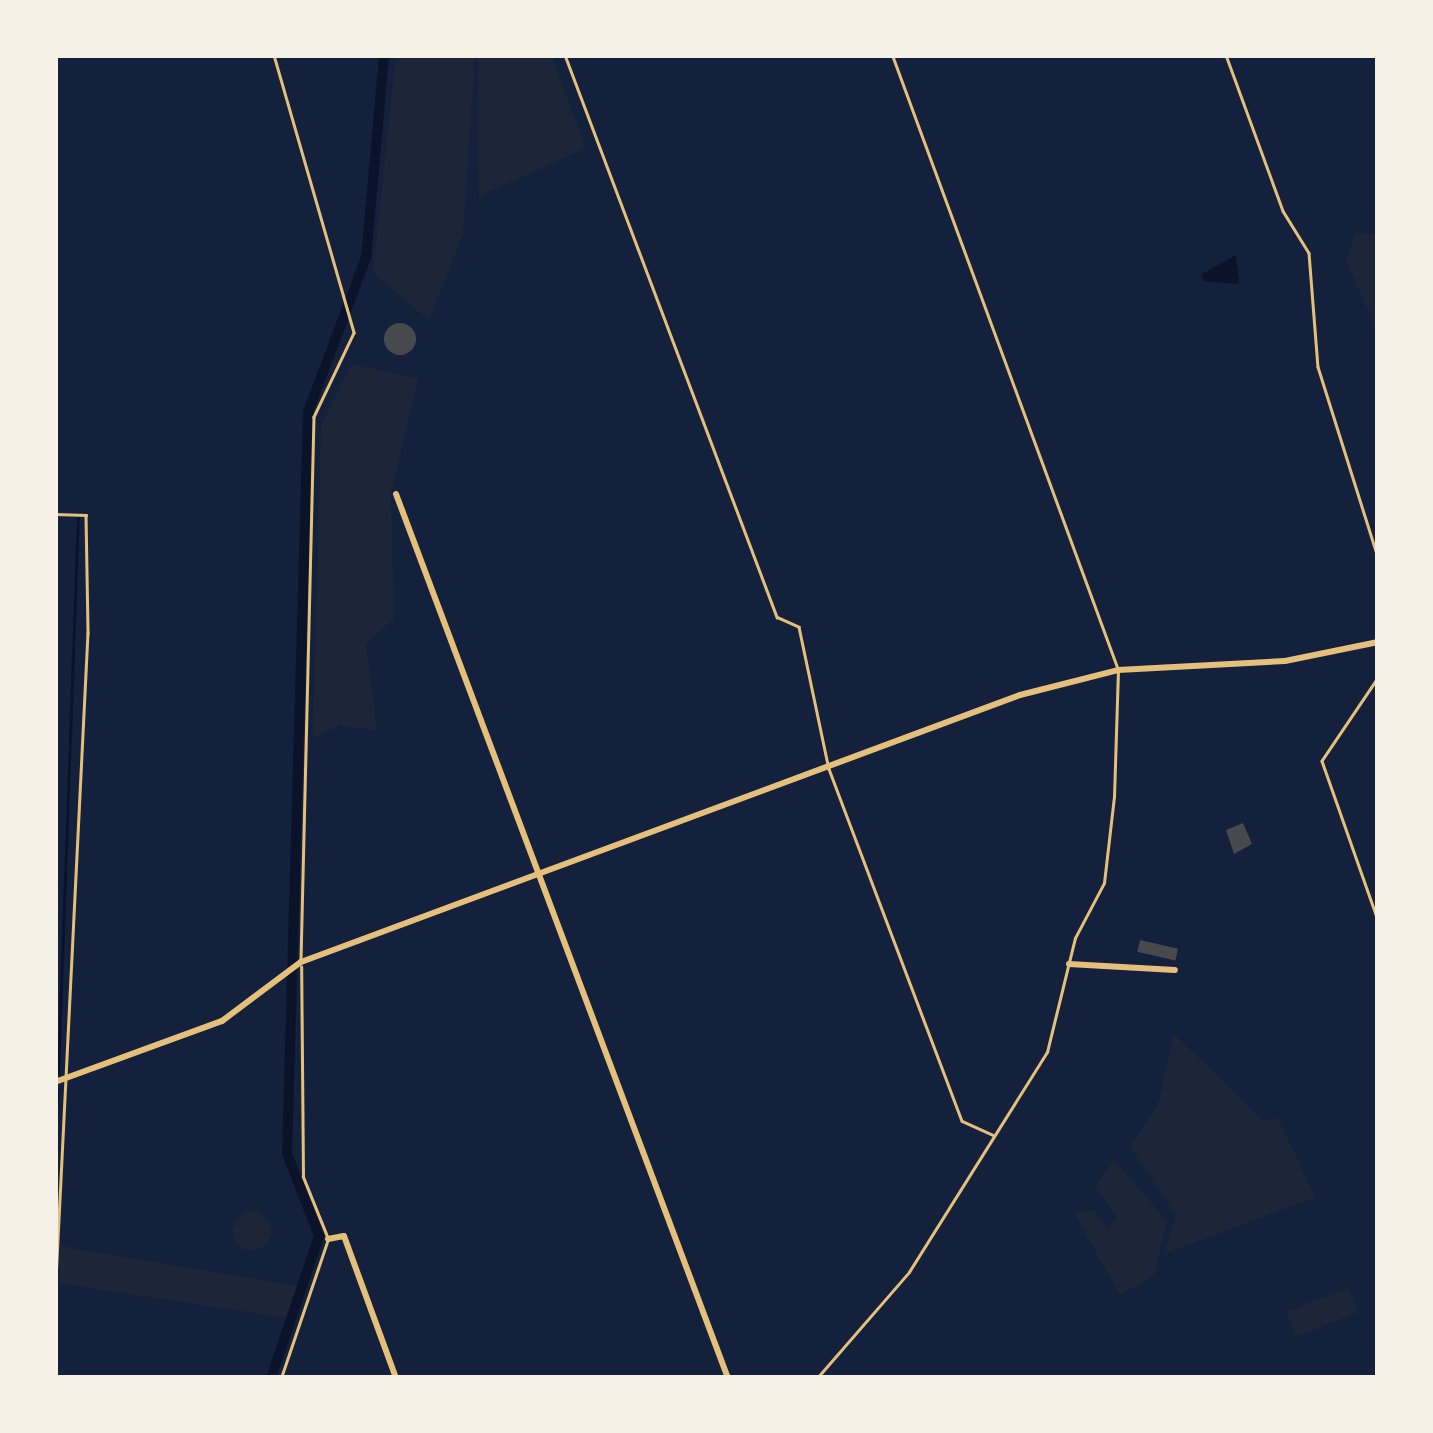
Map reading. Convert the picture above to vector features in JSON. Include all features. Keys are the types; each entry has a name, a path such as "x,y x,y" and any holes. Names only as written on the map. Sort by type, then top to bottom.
{"street":[{"path":"396,494 728,1378"},
{"path":"59,1081 222,1021 300,962 1020,695 1118,670 1285,661 1378,642"},
{"path":"1068,964 1175,970"},
{"path":"328,1239 344,1236 396,1378"}],"lane":[{"path":"274,55 354,334 314,418 300,962 303,1177 328,1239 281,1378"},
{"path":"564,55 772,602 799,627 828,769 962,1121 995,1136"},
{"path":"816,1378 879,1314 1054,1039 1068,964 1104,884 1118,670 892,55"},
{"path":"1226,55 1283,211 1309,253 1318,367 1378,557"},
{"path":"55,514 86,514 87,618 59,1081 55,1300"},
{"path":"1378,678 1322,761 1378,920"}],"shaded area":[{"path":"396,55 475,55 463,234 429,320 373,273"},
{"path":"478,55 551,55 586,148 479,196"},
{"path":"1355,234 1378,234 1378,332 1346,261"},
{"path":"1236,255 1239,284 1203,281 1202,274"},
{"path":"351,364 418,379 391,493 394,619 366,643 377,731 340,725 313,738 321,425"},
{"path":"1174,1034 1263,1121 1278,1118 1315,1197 1164,1254 1176,1216 1130,1147 1158,1105"},
{"path":"1114,1160 1167,1221 1154,1275 1120,1295 1074,1213 1094,1210 1107,1228 1118,1219 1095,1186"},
{"path":"252,1212 265,1218 271,1231 265,1244 252,1250 239,1244 233,1231 239,1218"},
{"path":"60,1246 298,1286 287,1318 59,1283"},
{"path":"1349,1288 1358,1312 1296,1336 1286,1312"}],"building":[{"path":"400,323 411,328 416,339 411,350 400,355 389,350 384,339 389,328"},
{"path":"1243,823 1252,844 1234,854 1226,830"},
{"path":"1140,940 1178,949 1175,960 1137,952"}],"waterway":[{"path":"271,1378 319,1236 287,1154 308,412 366,258 384,55"},
{"path":"58,1073 78,515"},
{"path":"55,1142 57,1090"}]}
